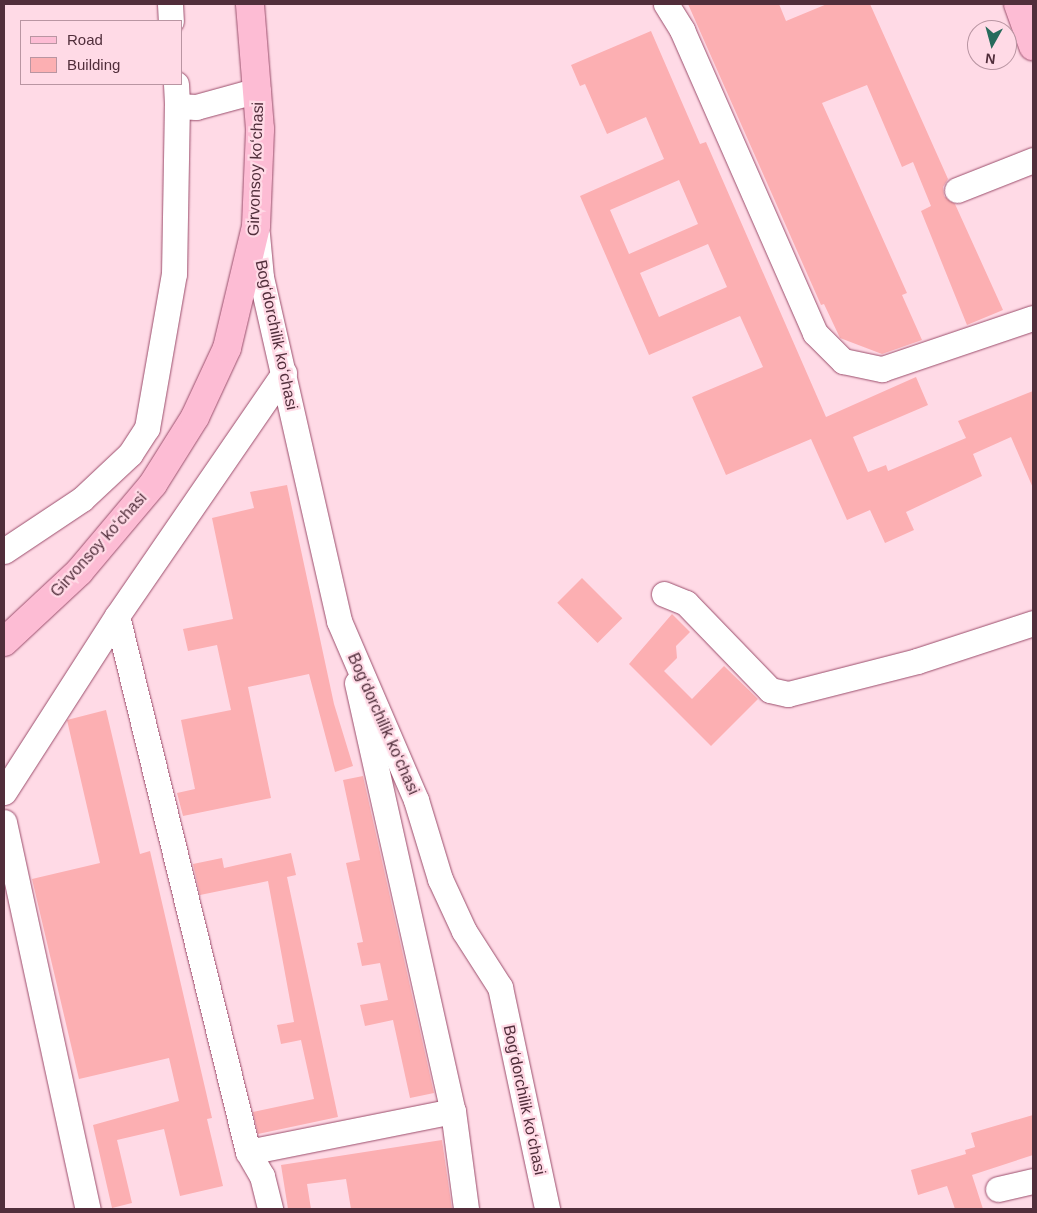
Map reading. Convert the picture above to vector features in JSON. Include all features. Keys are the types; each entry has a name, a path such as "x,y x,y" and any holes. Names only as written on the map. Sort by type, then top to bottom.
{"main road":[{"name":"Girvonsoy koʻchasi","path":"4,642 105,543 175,451 227,348 256,226 258,90 250,4"},
{"path":"1018,4 1033,46"}],"street":[{"path":"170,4 172,20"},
{"path":"666,4 682,30 814,333 844,361 882,369 1033,318"},
{"path":"176,95 196,107 258,90"},
{"path":"4,551 82,499 130,454 147,428 174,274 176,95"},
{"path":"957,190 1033,160"},
{"name":"Bogʻdorchilik koʻchasi","path":"256,226 261,277 337,612 351,651 416,800 440,878 464,930 500,987 547,1209"},
{"path":"4,792 117,616 284,373"},
{"path":"664,594 686,603 770,690 788,694 917,661 1033,623"},
{"path":"117,616 248,1152 262,1176 270,1209"},
{"path":"351,651 453,1111 466,1209"},
{"path":"4,822 88,1209"},
{"path":"248,1152 453,1111"},
{"path":"998,1189 1033,1181"}],"building":[{"path":"688,4 779,4 786,21 827,4 870,4 948,179 943,187 944,196 955,204 1003,310 967,325 921,211 931,206 913,162 902,167 867,85 822,103 907,293 902,295 922,340 882,354 840,338 824,304 821,305"},
{"path":"651,31 700,144 706,142 826,417 916,377 928,405 853,437 868,472 886,465 888,471 966,438 958,421 1033,391 1033,488 1011,437 973,454 982,476 906,512 914,530 885,543 870,510 847,520 811,439 726,475 692,397 763,367 740,316 649,355 580,196 664,159 646,117 607,134 585,84 580,86 571,65","holes":["679,180 698,224 629,254 610,210","708,244 727,287 659,317 640,273"]},
{"path":"287,485 334,704 353,766 335,772 309,674 248,687 271,798 183,816 177,793 195,789 181,720 231,710 217,645 188,651 183,629 233,619 212,518 254,508 250,492"},
{"path":"582,578 622,618 598,643 557,603"},
{"path":"672,614 690,632 676,646 677,658 664,671 692,699 724,666 758,699 711,746 629,664"},
{"path":"106,710 140,854 150,851 212,1118 207,1119 223,1186 180,1196 164,1129 117,1140 132,1203 112,1208 93,1125 179,1101 169,1058 79,1079 32,879 100,863 67,720"},
{"path":"363,776 434,1093 410,1098 393,1020 365,1026 360,1005 388,1000 380,963 362,966 357,943 363,942 346,863 360,860 343,780"},
{"path":"291,853 296,875 287,877 338,1117 258,1134 253,1112 314,1099 301,1040 281,1044 277,1025 294,1022 268,881 200,895 193,864 222,858 224,868"},
{"path":"1033,1115 1033,1155 972,1175 983,1209 955,1209 947,1186 918,1195 911,1170 966,1154 965,1150 975,1147 971,1133"},
{"path":"442,1140 452,1209 351,1209 346,1179 307,1184 311,1209 288,1209 281,1165"}]}
